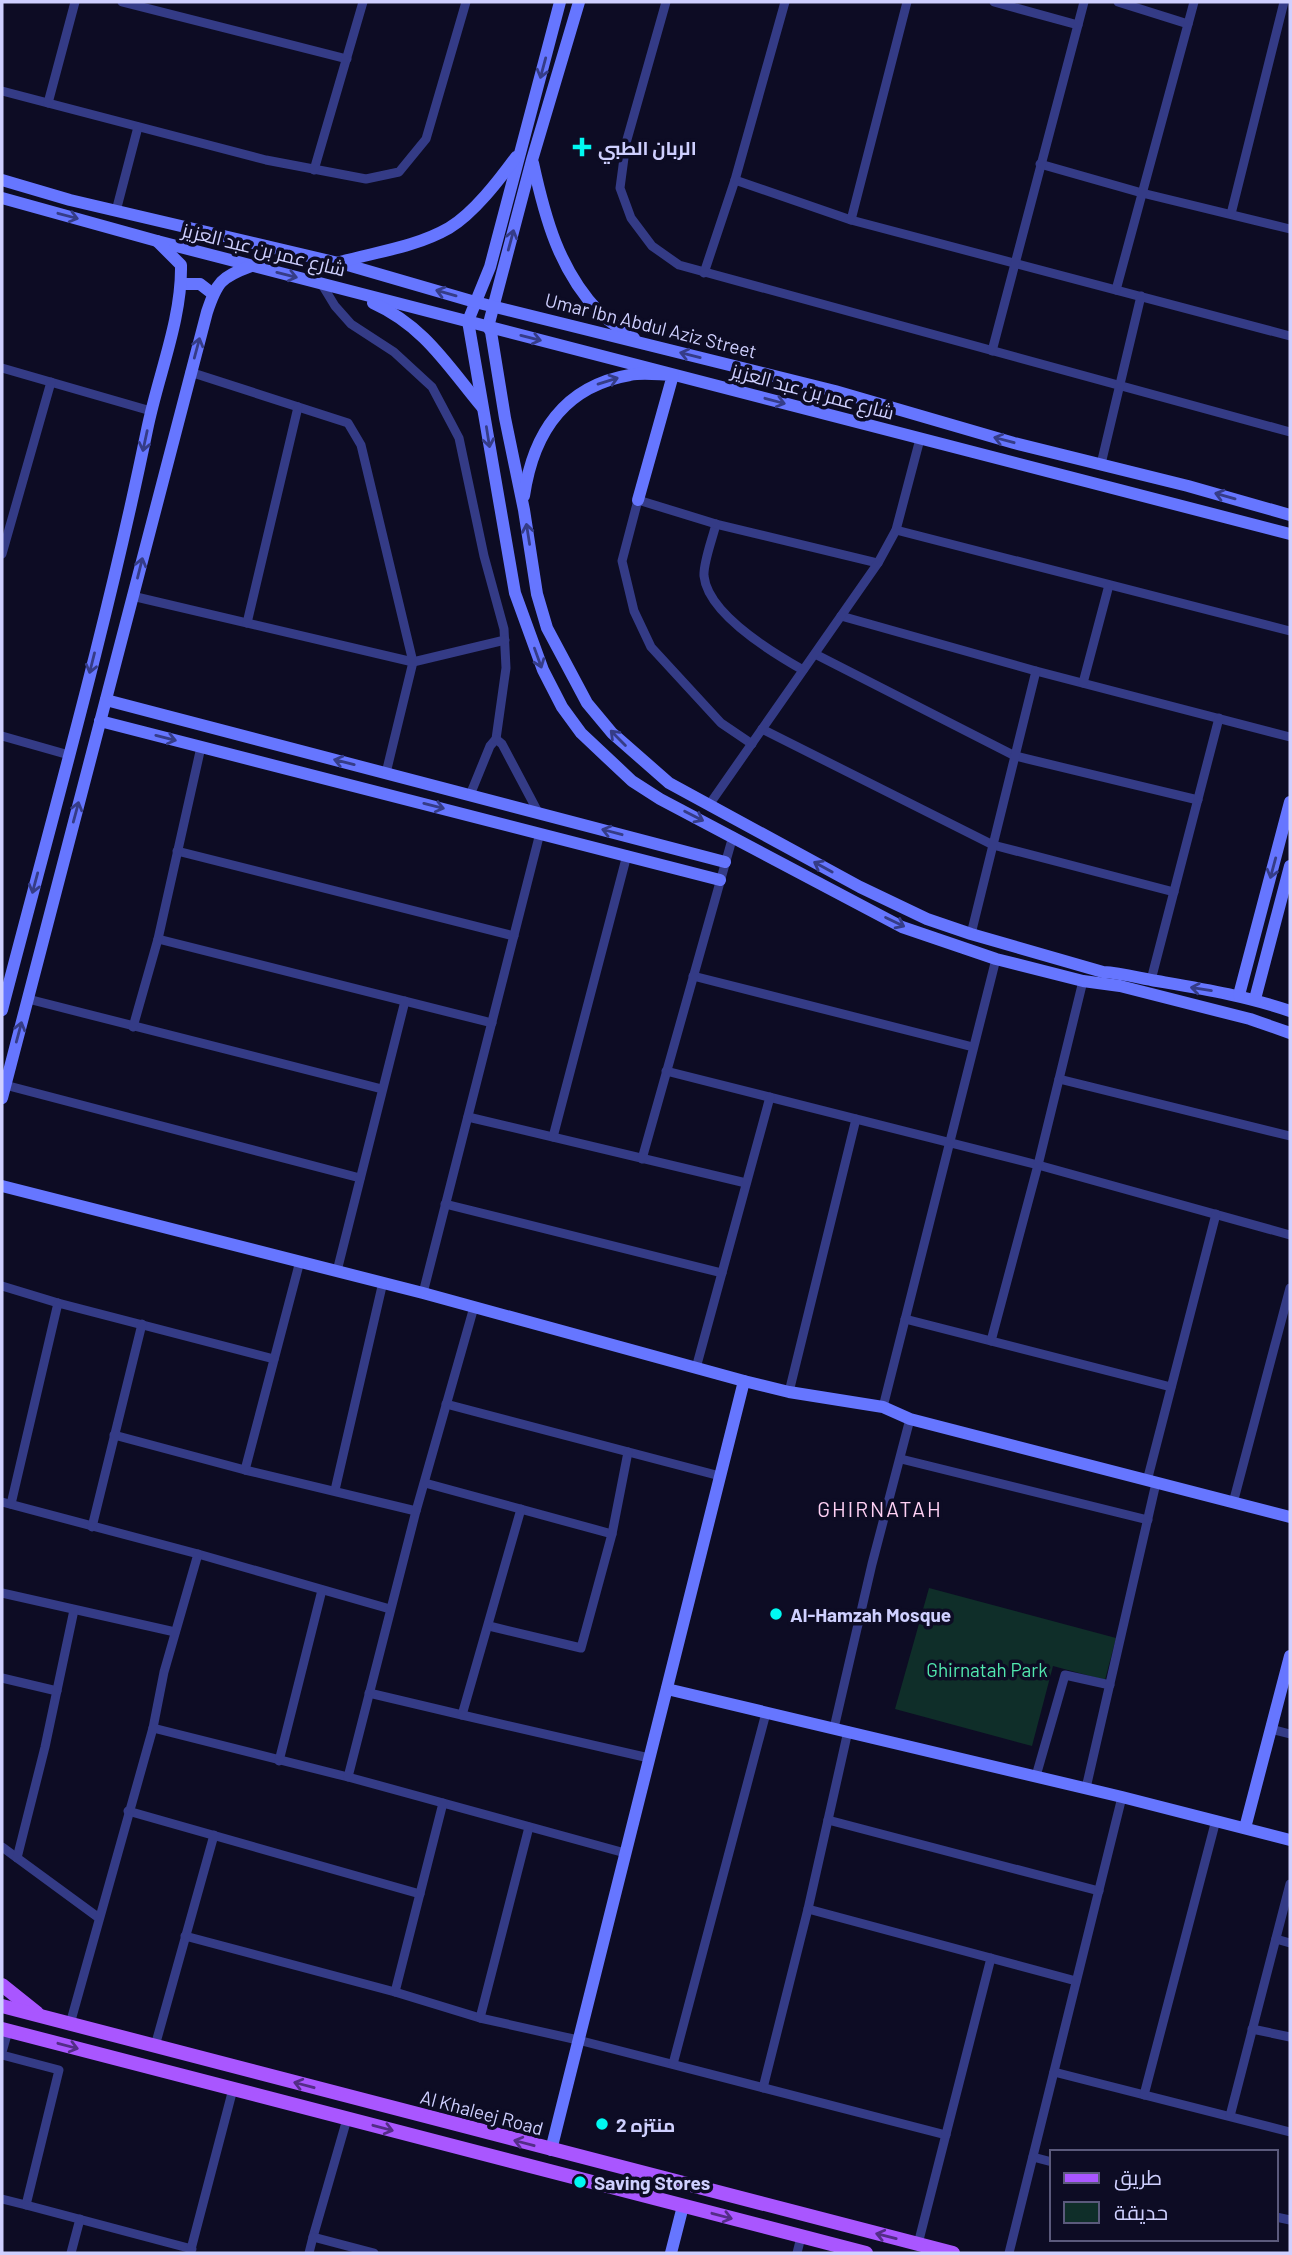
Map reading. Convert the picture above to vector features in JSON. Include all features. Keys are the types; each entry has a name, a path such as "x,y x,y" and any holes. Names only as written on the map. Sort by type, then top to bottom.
{"main road":[{"path":"2,1985 41,2017"},
{"name":"Al Khaleej Road","path":"2,2006 953,2253"},
{"name":"Al Khaleej Road","path":"5,2030 866,2253"}],"street":[{"path":"48,103 75,2"},
{"path":"122,2 346,59"},
{"path":"314,170 363,2"},
{"path":"2,91 314,170 366,179 399,172 426,139 466,2"},
{"path":"560,2 490,267 468,321 515,593 543,670 562,706 581,733 632,781 660,799 902,927 996,959 1083,981 1147,993 1290,1032"},
{"path":"579,2 532,160 488,327 524,510 537,594 547,628 587,703 612,733 669,783 860,887 927,919 1103,972 1239,995 1290,1011"},
{"path":"666,2 626,143 620,188 631,218 652,246 679,265 1290,432"},
{"path":"704,273 735,180 785,2"},
{"path":"851,219 907,2"},
{"path":"994,2 1078,25"},
{"path":"992,351 1084,2"},
{"path":"1118,2 1188,24"},
{"path":"1116,290 1194,2"},
{"path":"1231,214 1284,2"},
{"path":"116,211 138,127"},
{"path":"335,263 424,240 451,227 493,188 521,151"},
{"path":"532,160 542,206 564,266 600,313 640,342"},
{"path":"1040,164 1142,193 1290,229"},
{"name":"Umar Ibn Abdul Aziz Street","path":"2,180 116,211 335,263 475,302 835,391 918,417 1290,515"},
{"path":"735,180 851,219 1290,335"},
{"name":"شارع عمر بن عبد العزيز","path":"2,198 321,284 1290,534"},
{"path":"2,1010 69,755 179,305 181,265 157,241"},
{"path":"2,1098 190,372 213,294 226,275 251,265"},
{"path":"182,284 200,284 213,294"},
{"path":"321,284 351,324 394,352 432,387 459,438 505,640 506,668 496,739 490,746 470,795"},
{"path":"344,289 384,308 412,326 438,350 484,410"},
{"path":"1101,464 1141,296"},
{"path":"2,368 151,411"},
{"path":"190,372 348,424 361,445 413,662 386,773"},
{"path":"524,510 528,467 541,437 563,406 597,385 631,374 674,375 622,561 634,611 651,647 721,723 752,744"},
{"path":"2,554 51,382"},
{"path":"247,623 298,407"},
{"path":"709,805 878,563 896,530 920,439"},
{"path":"638,500 716,524 878,563"},
{"path":"716,524 704,575 708,591 735,625 803,670"},
{"path":"896,530 1290,631"},
{"path":"1083,683 1109,584"},
{"path":"132,596 413,662 505,640"},
{"path":"841,616 1036,671 1290,737"},
{"path":"815,654 1014,756 1198,800"},
{"path":"971,934 1036,671"},
{"path":"106,700 725,862"},
{"path":"1151,980 1219,718"},
{"path":"100,721 720,880"},
{"path":"762,729 993,845 1174,892"},
{"path":"2,736 69,755"},
{"path":"496,739 502,744 538,812"},
{"path":"133,1027 158,939 201,747"},
{"path":"1239,995 1290,802"},
{"path":"423,1293 540,833"},
{"path":"642,1159 733,836"},
{"path":"177,851 514,936"},
{"path":"553,1137 627,855"},
{"path":"1255,999 1290,866"},
{"path":"158,939 492,1023"},
{"path":"883,1407 996,959"},
{"path":"693,976 973,1047"},
{"path":"991,1341 1083,981"},
{"path":"28,999 382,1090"},
{"path":"337,1271 405,1001"},
{"path":"666,1071 1038,1165 1290,1235"},
{"path":"1059,1079 1290,1136"},
{"path":"5,1085 360,1178"},
{"path":"696,1368 770,1097"},
{"path":"468,1117 746,1184"},
{"path":"789,1392 856,1119"},
{"path":"2,1186 383,1282 744,1381 789,1392 883,1407 910,1419 1290,1517"},
{"path":"446,1204 722,1273"},
{"path":"1086,1788 1148,1520 1152,1482 1171,1387 1216,1214"},
{"path":"244,1470 300,1261"},
{"path":"335,1490 383,1282"},
{"path":"2,1286 274,1359"},
{"path":"1233,1503 1290,1288"},
{"path":"58,1303 6,1503 390,1609"},
{"path":"348,1777 416,1510 474,1307"},
{"path":"905,1319 1171,1387"},
{"path":"92,1527 142,1324"},
{"path":"551,2150 744,1381"},
{"path":"446,1404 720,1476"},
{"path":"834,1728 872,1564 910,1419"},
{"path":"114,1435 244,1470 416,1510"},
{"path":"489,1626 581,1648 612,1534 628,1452"},
{"path":"901,1459 1148,1520"},
{"path":"425,1483 612,1534"},
{"path":"462,1715 521,1509"},
{"path":"70,2024 153,1728 175,1632 198,1554"},
{"path":"279,1760 322,1590"},
{"path":"2,1593 175,1632"},
{"path":"17,1858 74,1610"},
{"path":"1245,1828 1290,1656"},
{"path":"1036,1776 1065,1675 1110,1685"},
{"path":"2,1678 57,1691"},
{"path":"667,1689 1086,1788 1290,1840"},
{"path":"369,1693 649,1758"},
{"path":"673,2064 766,1713"},
{"path":"153,1728 348,1777 625,1853"},
{"path":"1271,1729 1290,1734"},
{"path":"763,2088 808,1909 848,1731"},
{"path":"1009,2253 1122,1797"},
{"path":"395,1992 443,1803"},
{"path":"128,1811 421,1894"},
{"path":"828,1820 1099,1891"},
{"path":"1144,2095 1216,1820"},
{"path":"480,2018 529,1826"},
{"path":"155,2046 214,1835"},
{"path":"2,1847 99,1918"},
{"path":"1230,2116 1290,1884"},
{"path":"808,1909 1076,1981"},
{"path":"185,1936 395,1992 480,2018 579,2040 946,2135"},
{"path":"1276,1939 1290,1943"},
{"path":"918,2244 991,1958"},
{"path":"1252,2029 1290,2037"},
{"path":"5,2030 2,2053 59,2070 26,2205"},
{"path":"1054,2072 1290,2132"},
{"path":"2,2199 191,2251 233,2089"},
{"path":"309,2253 347,2119"},
{"path":"1033,2157 1050,2161"},
{"path":"671,2253 683,2206"},
{"path":"71,2253 80,2219"},
{"path":"797,2253 801,2236"},
{"path":"313,2237 374,2253"}],"green space":[{"name":"Ghirnatah Park","path":"929,1588 1116,1638 1105,1680 1053,1666 1032,1746 895,1709"}],"place":[{"name":"الربان الطبي","path":"582,147"},
{"name":"Al-Hamzah Mosque","path":"776,1614"},
{"name":"منتزه 2","path":"602,2124"},
{"name":"Saving Stores","path":"580,2182"}],"district":[{"name":"GHIRNATAH","path":"880,1508"}]}
